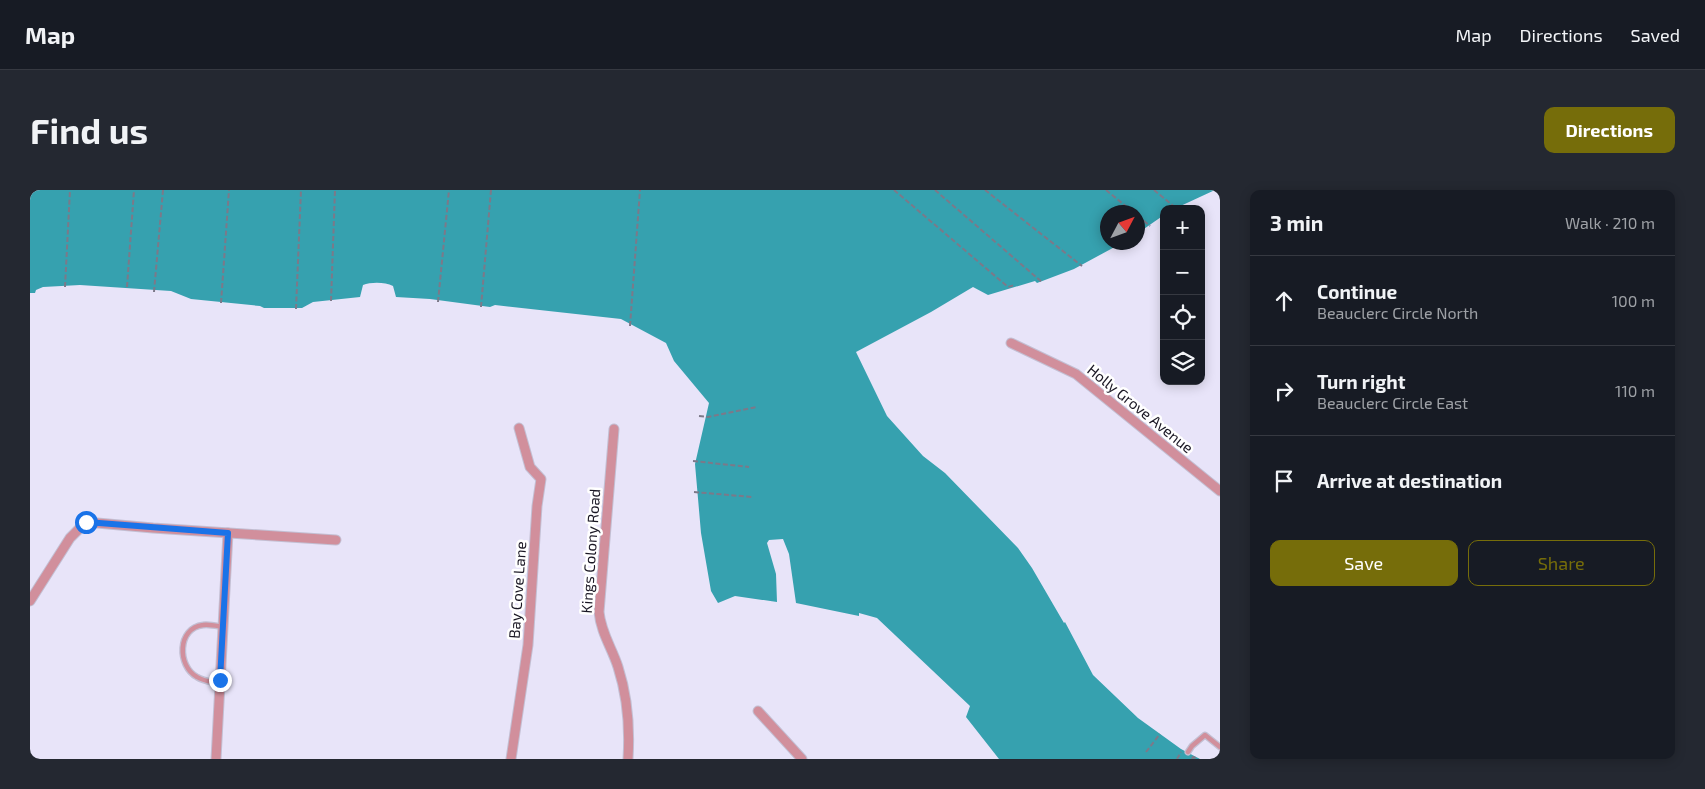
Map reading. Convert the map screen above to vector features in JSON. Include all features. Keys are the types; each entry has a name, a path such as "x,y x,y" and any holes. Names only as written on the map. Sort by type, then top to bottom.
{"street":[{"name":"Holly Grove Avenue","path":"1012,343 1076,374 1220,491"},
{"name":"Bay Cove Lane","path":"510,759 528,645 537,506 541,479 530,467 519,428"},
{"name":"Kings Colony Road","path":"614,429 599,612 602,629 618,666 628,701 630,736 628,759"},
{"path":"30,601 70,538 86,522 336,540"},
{"path":"216,759 228,533"},
{"path":"758,711 802,759"}],"lane":[{"path":"220,684 197,678 188,671 182,655 183,644 187,634 194,629 202,625 223,627"},
{"path":"1188,752 1205,735 1220,747"}],"path":[{"path":"65,287 70,190"},
{"path":"127,287 134,190"},
{"path":"154,292 163,190"},
{"path":"221,303 229,190"},
{"path":"296,309 301,190"},
{"path":"331,301 335,190"},
{"path":"438,302 449,190"},
{"path":"481,307 491,190"},
{"path":"630,326 640,190"},
{"path":"894,190 1008,287 1015,285"},
{"path":"935,190 1043,282"},
{"path":"985,190 1082,266"},
{"path":"1106,190 1124,205"},
{"path":"1154,190 1172,205"},
{"path":"1145,222 1150,226"},
{"path":"699,416 708,417 757,407"},
{"path":"693,461 749,467"},
{"path":"694,492 752,497"},
{"path":"1146,752 1160,734"},
{"path":"1177,759 1182,750"},
{"path":"1192,759 1193,757 1198,759"}],"water":[{"path":"30,190 1215,190 1183,205 1160,205 1160,218 1145,228 1145,205 1100,205 1100,250 1109,250 1074,269 1037,283 1035,281 988,295 973,287 856,352 887,416 923,456 945,473 1018,548 1065,622 1093,675 1138,718 1181,749 1200,759 999,759 966,717 970,706 877,618 859,613 859,616 796,603 789,554 783,539 769,540 767,543 776,574 777,602 735,596 718,603 711,591 701,533 695,464 709,403 674,361 666,343 621,319 495,305 490,307 430,299 396,297 393,286 378,283 363,285 360,297 313,302 302,308 264,308 191,299 171,291 80,285 43,287 36,290 35,293 30,293"}],"route":[{"path":"86,522 228,533 220,680"}]}
